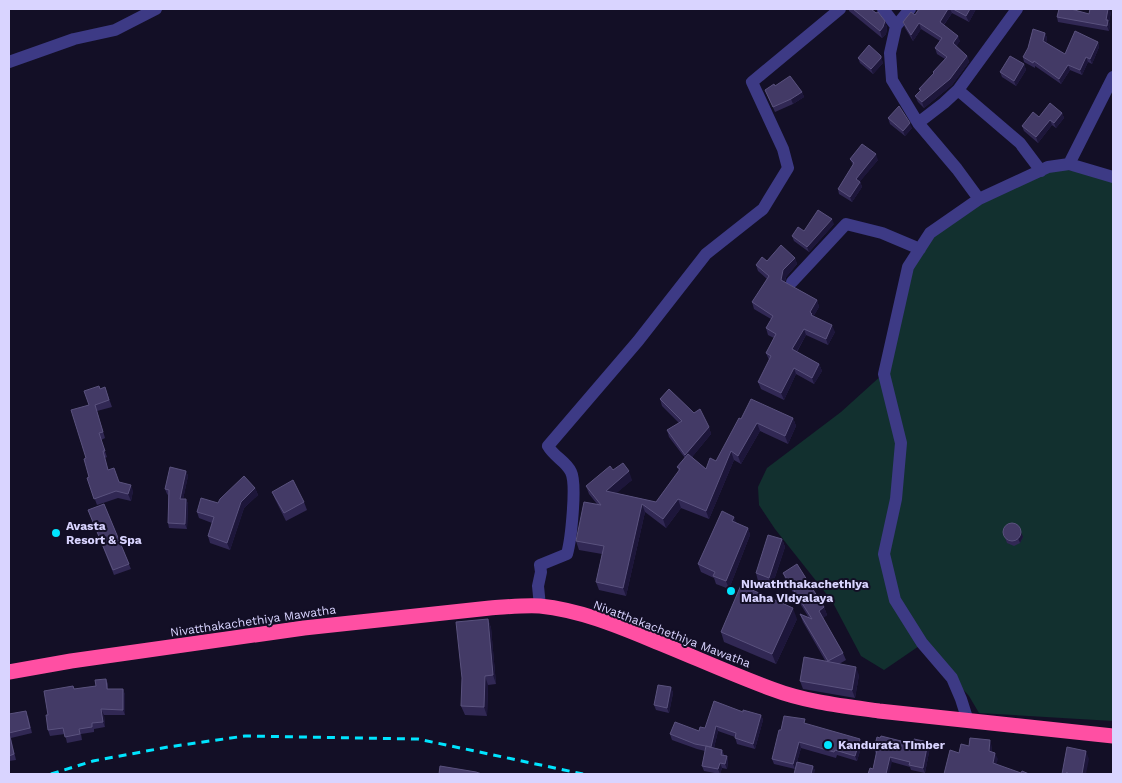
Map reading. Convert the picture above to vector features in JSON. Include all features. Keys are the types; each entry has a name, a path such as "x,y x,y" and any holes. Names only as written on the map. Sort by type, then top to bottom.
{"highway":[{"name":"Nivatthakachethiya Mawatha","path":"9,672 72,661 304,628 490,608 540,606 569,611 614,625 773,690 805,699 841,706 968,722 1113,736"}],"street":[{"path":"9,62 74,39 115,30 156,9"},
{"path":"540,606 538,586 541,572 540,566 567,554 570,543 573,487 572,474 566,465 552,453 548,446 638,341 706,254 763,209 788,168 783,149 752,82 840,9"},
{"path":"883,9 896,26"},
{"path":"910,9 896,26 890,53 892,80 918,123 957,169 979,199"},
{"path":"918,123 958,90 1017,9"},
{"path":"1069,164 1113,77"},
{"path":"958,90 1020,143 1041,171"},
{"path":"968,722 952,678 922,643 895,600 884,554 896,499 901,443 884,374 908,267 930,234 979,199 1048,167 1069,164 1113,177"},
{"path":"792,282 846,224 882,233 920,249"}],"green space":[{"path":"1048,167 1113,177 1113,721 979,713 969,696 922,644 884,670 861,656 832,601 775,529 759,505 758,487 767,468 841,412 883,374 908,267 930,233"}],"building":[{"path":"853,9 871,9 876,13 878,12 885,21 883,27 880,31"},
{"path":"919,9 948,9 940,22 958,36 953,43 967,56 950,79 922,102 915,96 947,57 935,48 942,38 919,23 911,35 903,22 911,12 915,15"},
{"path":"953,9 970,9 966,16"},
{"path":"1059,9 1071,9 1089,14 1090,9 1108,9 1107,26 1057,17"},
{"path":"1033,29 1045,33 1043,41 1065,54 1075,31 1098,42 1090,59 1086,57 1080,70 1068,65 1059,79 1034,61 1033,63 1023,57 1028,48"},
{"path":"869,45 881,56 871,69 858,58"},
{"path":"1010,56 1024,64 1014,81 1000,72"},
{"path":"790,76 802,92 773,107 765,90"},
{"path":"1050,103 1062,113 1054,123 1050,120 1036,137 1022,126 1033,112 1039,117"},
{"path":"899,106 910,123 903,131 888,118"},
{"path":"862,144 876,154 856,179 860,182 850,197 838,189 854,163 850,159"},
{"path":"818,210 832,219 807,247 792,236 798,227 804,231"},
{"path":"781,245 795,258 783,270 781,280 817,300 810,312 811,315 832,325 826,339 804,329 792,349 819,364 812,378 794,368 781,393 758,382 771,356 766,353 776,334 766,328 773,316 752,302 769,276 756,265 762,257 767,261"},
{"path":"99,386 100,389 105,387 109,400 95,405 103,432 99,433 105,451 103,451 108,470 114,468 119,482 131,485 128,494 116,491 94,499 87,478 89,477 84,459 86,458 71,410 89,405 84,391"},
{"path":"669,389 694,413 700,409 709,427 685,455 667,430 682,421 660,399"},
{"path":"751,399 793,418 785,436 757,423 738,456 731,451 706,511 678,499 663,519 642,504 623,588 596,582 604,546 576,541 584,502 601,505 586,486 610,466 613,470 623,463 629,471 606,491 656,502 680,469 677,467 688,454 706,469 710,458 716,461"},
{"path":"170,467 186,471 180,499 186,499 185,524 168,523 169,490 165,489"},
{"path":"244,476 255,488 241,502 227,543 208,536 214,517 197,512 201,498 218,503"},
{"path":"293,480 304,502 284,513 272,492"},
{"path":"104,504 129,564 113,570 88,510"},
{"path":"722,511 734,517 732,521 748,528 726,581 713,576 715,572 698,564"},
{"path":"1012,523 1018,526 1021,532 1018,538 1012,541 1006,538 1003,532 1006,526"},
{"path":"768,535 782,539 769,578 756,573"},
{"path":"797,564 824,607 819,611 843,653 828,661 800,614 812,619 783,573"},
{"path":"741,585 793,608 772,654 721,632"},
{"path":"488,619 493,675 485,676 484,707 461,706 462,678 456,622"},
{"path":"804,657 856,667 852,690 800,681"},
{"path":"106,679 107,689 123,689 123,710 101,709 103,722 92,723 92,727 79,729 80,734 65,737 63,728 48,730 46,715 48,715 44,691 73,686 74,689 96,686 95,680"},
{"path":"658,685 671,687 667,708 654,705"},
{"path":"714,701 743,712 743,710 761,715 753,744 735,738 736,733 716,726 711,747 695,744 670,734 675,722 699,731 700,727 705,728"},
{"path":"26,711 30,728 9,733 9,714"},
{"path":"784,716 805,719 804,723 860,739 855,756 799,742 793,764 772,759"},
{"path":"9,733 14,754 9,756"},
{"path":"881,736 913,744 914,739 928,742 923,768 909,765 910,762 890,757 886,774 868,774 870,768 873,769 877,750 874,749 877,737 880,738"},
{"path":"970,738 990,740 989,751 995,753 993,763 1029,774 944,774 950,750 959,753 961,744 969,746"},
{"path":"706,746 722,750 721,755 727,756 725,764 720,763 718,769 702,766"},
{"path":"1067,747 1086,751 1082,774 1067,774 1067,772 1062,774"},
{"path":"797,762 813,766 811,774 794,774"},
{"path":"440,766 476,772 482,774 439,774"}],"railway":[{"path":"51,774 93,761 168,747 245,736 418,739 583,774"}],"place":[{"name":"Avasta Resort & Spa","path":"56,533"},
{"name":"Niwaththakachethiya Maha Vidyalaya","path":"731,591"},
{"name":"Kandurata Timber","path":"828,745"}]}
